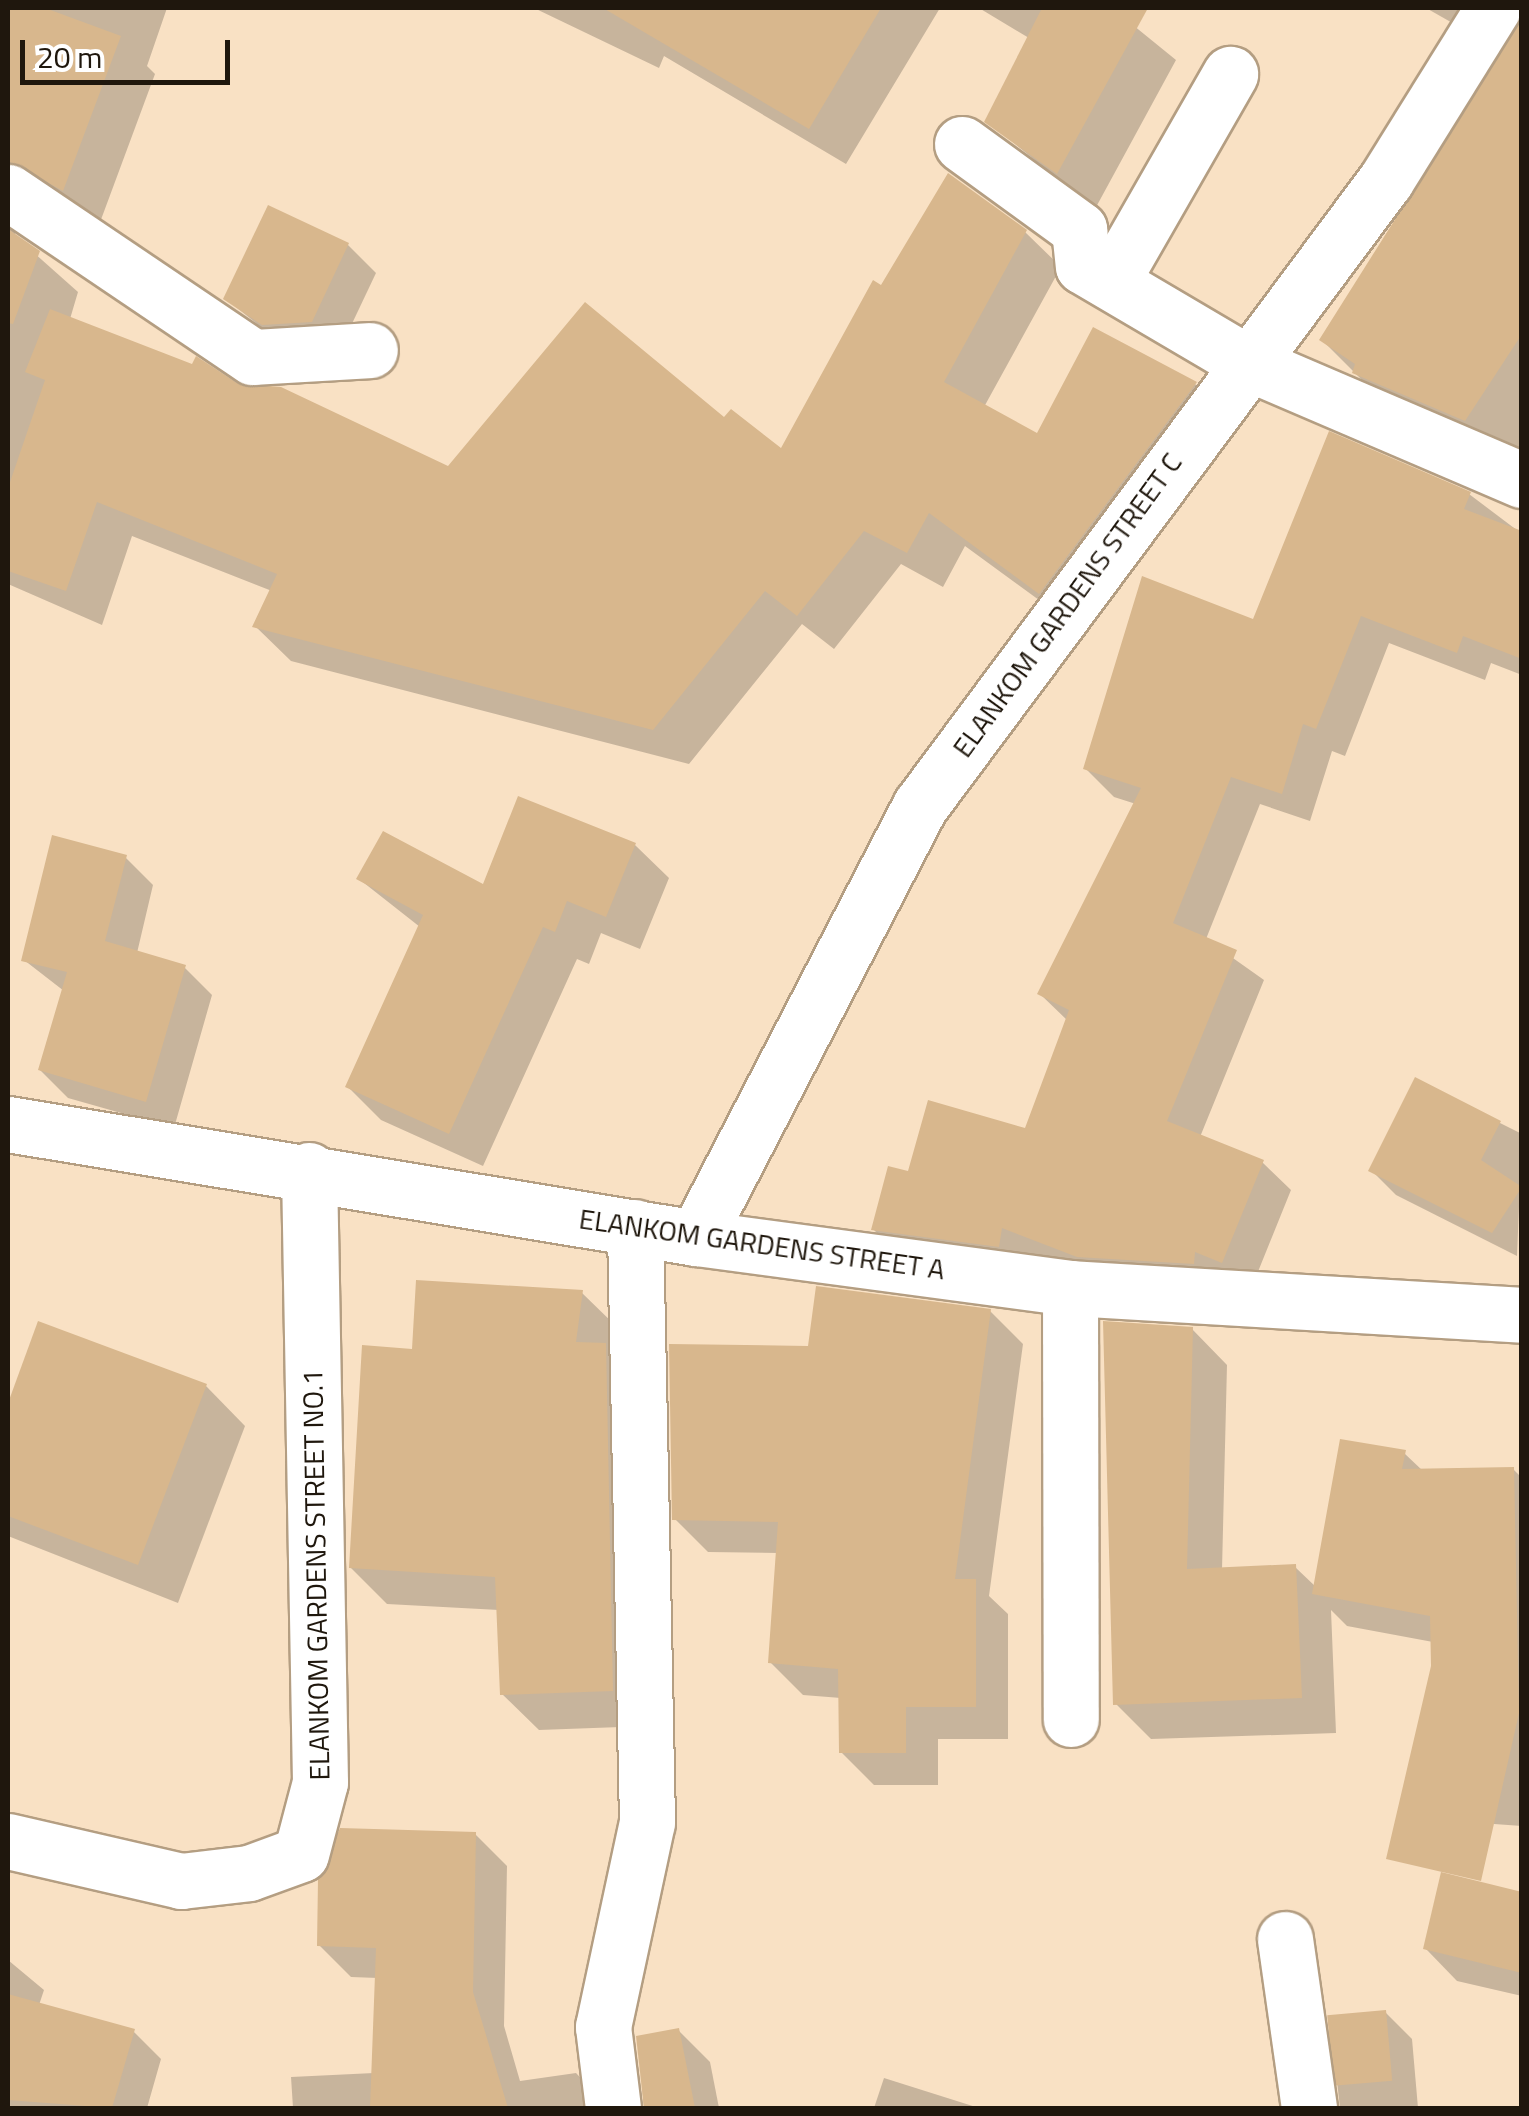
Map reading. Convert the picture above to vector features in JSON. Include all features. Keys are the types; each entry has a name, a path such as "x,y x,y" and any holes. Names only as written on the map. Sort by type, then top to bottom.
{"street":[{"name":"ELANKOM GARDENS STREET C","path":"696,1238 920,806 1244,361 1386,180 1494,8"},
{"path":"1111,282 1230,74"},
{"path":"962,144 1078,229 1083,266 1244,361 1522,480"},
{"path":"8,192 253,356 370,350"},
{"name":"ELANKOM GARDENS STREET A","path":"8,1124 309,1170 696,1238 1070,1288 1522,1314"},
{"name":"ELANKOM GARDENS STREET NO.1","path":"8,1841 181,1881 248,1873 300,1854 320,1782 309,1170"},
{"path":"613,2108 603,2027 647,1822 636,1227"},
{"path":"1070,1288 1072,1719"},
{"path":"1285,1939 1309,2108"}],"building":[{"path":"8,8 45,8 121,36 63,191 8,161"},
{"path":"603,8 881,8 809,129"},
{"path":"1042,8 1148,8 1057,174 984,122"},
{"path":"1522,18 1522,334 1465,421 1352,373 1355,364 1319,340"},
{"path":"948,173 1027,230 944,382 1037,433 1093,327 1197,382 1039,594 929,513 907,553 864,531 797,616 765,591 653,730 252,627 277,574 97,502 66,591 8,571 8,488 45,380 25,372 50,309 192,364 196,356 237,383 281,387 448,466 585,302 724,417 731,409 781,448 873,280 881,285"},
{"path":"268,205 349,243 312,322 262,325 223,299"},
{"path":"8,229 40,251 13,324 8,323"},
{"path":"1329,431 1471,492 1464,509 1522,531 1522,659 1463,636 1457,653 1361,616 1316,729 1303,724 1282,794 1231,777 1173,923 1237,950 1167,1121 1264,1160 1222,1263 1195,1252 1194,1264 1077,1257 1002,1228 999,1247 871,1230 888,1166 908,1171 928,1100 1025,1128 1069,1010 1037,994 1141,788 1083,769 1142,576 1253,619"},
{"path":"518,796 636,843 606,917 567,901 555,932 543,927 449,1134 345,1087 423,915 356,879 383,831 483,884"},
{"path":"52,835 127,855 105,941 186,965 146,1102 38,1070 67,972 21,961"},
{"path":"1415,1077 1501,1121 1481,1160 1522,1187 1492,1233 1368,1171"},
{"path":"416,1280 583,1290 576,1342 606,1343 613,1691 500,1695 495,1577 349,1568 362,1345 412,1349"},
{"path":"816,1286 991,1309 955,1579 976,1579 976,1707 906,1707 906,1753 839,1753 838,1669 768,1663 778,1522 672,1520 669,1344 808,1346"},
{"path":"38,1321 207,1384 138,1565 8,1516 8,1403"},
{"path":"1103,1321 1193,1327 1187,1569 1296,1564 1302,1698 1113,1705"},
{"path":"1340,1439 1406,1450 1402,1469 1514,1467 1519,1713 1481,1881 1386,1859 1431,1666 1430,1616 1312,1594"},
{"path":"340,1828 476,1832 473,1992 508,2108 370,2108 376,1948 317,1946 318,1879"},
{"path":"1441,1872 1522,1892 1522,1973 1423,1949"},
{"path":"8,1994 135,2029 112,2108 8,2100"},
{"path":"1386,2010 1392,2081 1333,2086 1327,2015"},
{"path":"679,2028 695,2108 644,2108 636,2036"}]}
